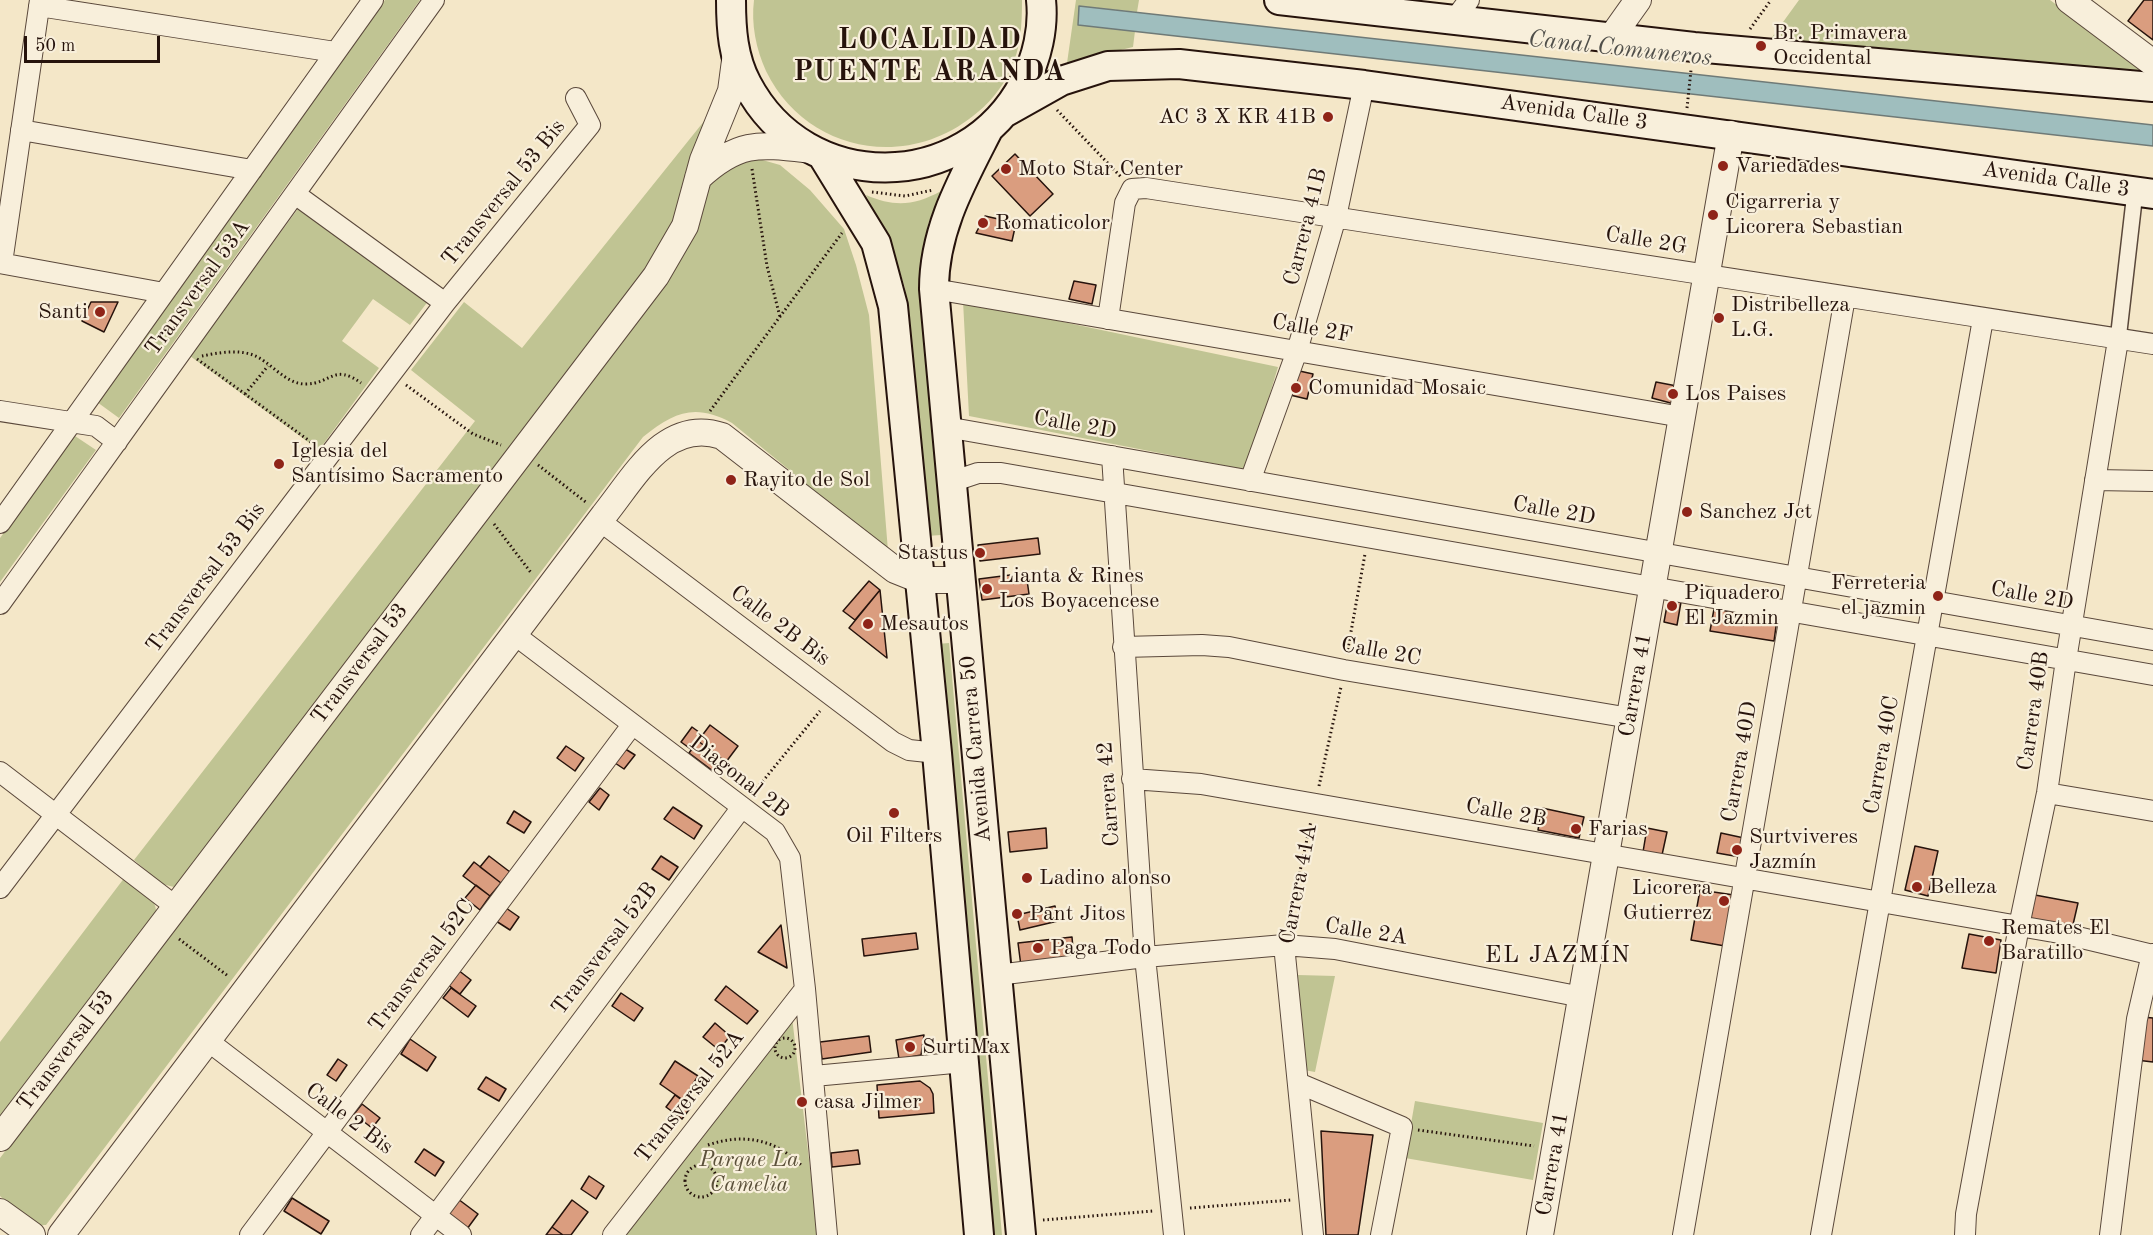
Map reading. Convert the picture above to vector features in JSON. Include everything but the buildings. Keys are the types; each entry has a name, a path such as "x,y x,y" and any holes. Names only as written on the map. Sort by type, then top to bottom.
{"main road":[{"path":"715,0 733,41 747,83 764,110 786,132 817,152"},
{"path":"731,0 733,41"},
{"name":"Avenida Carrera 50","path":"1021,1235 946,427 934,266 948,213 996,122 1023,84 1036,52 1040,30 1041,0"},
{"path":"1279,0 1462,10 1611,38 2153,87"},
{"name":"Avenida Calle 3","path":"817,152 862,166 903,167 948,155 1061,81 1108,66 1134,63 1179,64 1364,84 2144,193"},
{"name":"Avenida Carrera 50","path":"817,152 876,243 893,306 937,753 979,1235"}],"street":[{"name":"Transversal 53A","path":"0,524 373,0"},
{"name":"Transversal 53A","path":"0,604 434,0"},
{"path":"1611,38 1638,0"},
{"path":"164,293 1,263 39,3 335,52"},
{"path":"2083,4 2153,63"},
{"name":"Transversal 53","path":"0,1138 665,263 685,226 698,178 731,91 733,41"},
{"name":"Carrera 41B","path":"1250,481 1297,351 1336,217 1364,84"},
{"name":"Transversal 53 Bis","path":"0,888 445,303 590,125 576,98"},
{"path":"21,130 252,170"},
{"name":"Carrera 41","path":"1540,1235 1731,134"},
{"path":"698,178 722,157 740,148 766,147 817,152"},
{"name":"Calle 2G","path":"1132,189 1146,188 2153,344"},
{"path":"1108,319 1125,204 1132,189"},
{"name":"Carrera 40B","path":"1965,1235 1966,1214 2019,926 2047,793 2071,627 2144,193"},
{"path":"295,194 445,303"},
{"name":"Calle 2F","path":"934,289 1682,417"},
{"name":"Carrera 40D","path":"1683,1235 1845,297"},
{"name":"Carrera 40C","path":"1821,1235 1983,319"},
{"path":"0,411 96,426 117,442"},
{"path":"62,1235 602,518 651,456 679,435 702,424 722,435 896,570 920,580 960,580"},
{"name":"Calle 2D","path":"946,427 2153,640"},
{"name":"Carrera 42","path":"1112,456 1145,957 1174,1235"},
{"path":"951,482 978,473 1001,473 2153,675"},
{"path":"2095,480 2153,481"},
{"name":"Calle 2B Bis","path":"602,518 892,742 915,751 937,753"},
{"path":"515,635 632,725"},
{"name":"Calle 2C","path":"1124,647 1202,645 1229,647 1344,670 1630,718"},
{"name":"Diagonal 2B","path":"632,725 775,832 790,858 805,989 827,1235"},
{"name":"Transversal 52C","path":"250,1235 632,725"},
{"path":"0,772 56,815 168,915"},
{"name":"Calle 2B","path":"1132,779 1201,784 2019,926 2152,954"},
{"path":"2047,793 2153,811"},
{"name":"Transversal 52B","path":"421,1235 742,807"},
{"name":"Calle 2A","path":"997,975 1145,957 1284,945 1335,949 1582,997"},
{"name":"Carrera 41A","path":"1284,945 1313,1235"},
{"path":"2110,1235 2137,1019 2152,954"},
{"name":"Transversal 52A","path":"613,1235 805,989"},
{"name":"Calle 2 Bis","path":"208,1041 461,1235"},
{"path":"813,1076 964,1062"},
{"path":"1298,1083 1402,1127 1381,1235"},
{"path":"0,1212 32,1235"}],"path":[{"path":"1746,34 1771,0"},
{"path":"1688,100 1691,74"},
{"path":"1057,110 1132,189"},
{"path":"750,163 767,266 780,317"},
{"path":"702,424 858,212"},
{"path":"330,456 195,357 237,352 254,355 268,366 304,385 339,373 349,375 377,395"},
{"path":"245,394 268,366"},
{"path":"392,375 473,434 521,453 602,518"},
{"path":"481,506 538,583"},
{"name":"Carrera 41A","path":"1284,945 1344,670 1369,537"},
{"path":"742,807 832,696"},
{"path":"168,915 247,989"},
{"path":"1402,1127 1555,1149"},
{"path":"702,1147 730,1139 761,1140 789,1154 803,1167"},
{"path":"698,1165 708,1166 717,1177 713,1191 704,1196 693,1194 686,1186 687,1175 698,1165"}],"green space":[{"path":"385,0 420,0 119,418 97,402"},
{"path":"754,0 1022,0 1022,18 1014,62 999,90 979,112 946,133 917,143 887,147 858,144 830,135 805,120 783,98 766,71 759,54 754,27"},
{"path":"1076,0 1139,0 1137,12 1079,6 1078,25 1135,31 1133,47 1067,63"},
{"path":"1799,0 2050,0 2150,74 1770,40"},
{"path":"717,105 667,241 181,883 174,887 162,884 134,860 475,421 411,370 464,302 522,348"},
{"path":"759,159 780,165 810,190 844,229 856,265 869,315 888,551 732,423 707,413 696,412 675,416 654,428 643,437 46,1225 26,1220 0,1196 0,1158 686,251 693,235 705,190 721,166"},
{"path":"941,191 928,224 921,287 941,535 927,536 905,288 896,259 866,195 886,202 904,203 922,200"},
{"path":"300,206 429,300 410,325 373,299 342,341 379,368 319,450 190,356"},
{"path":"963,301 1278,367 1247,470 969,416"},
{"path":"75,436 96,450 0,582 0,538"},
{"path":"949,643 1002,1235 992,1235 937,644"},
{"path":"125,877 151,898 156,917 0,1127 0,1042"},
{"path":"1298,975 1335,976 1315,1072 1304,1070"},
{"name":"Parque La Camelia","path":"792,1017 818,1235 623,1235"},
{"path":"1415,1101 1543,1123 1533,1180 1405,1158"}],"water":[{"path":"1079,6 2153,125 2153,146 1078,25"}],"place":[{"name":"Br. Primavera Occidental","path":"1761,46"},
{"name":"AC 3 X KR 41B","path":"1328,117"},
{"name":"Variedades","path":"1723,166"},
{"name":"Moto Star Center","path":"1006,169"},
{"name":"Cigarreria y Licorera Sebastian","path":"1713,215"},
{"name":"Romaticolor","path":"983,223"},
{"name":"Santi","path":"100,312"},
{"name":"Distribelleza L.G.","path":"1719,318"},
{"name":"Comunidad Mosaic","path":"1296,388"},
{"name":"Los Paises","path":"1673,394"},
{"name":"Iglesia del Santísimo Sacramento","path":"279,464"},
{"name":"Rayito de Sol","path":"731,480"},
{"name":"Sanchez Jct","path":"1687,512"},
{"name":"Stastus","path":"980,553"},
{"name":"Lianta & Rines Los Boyacencese","path":"987,589"},
{"name":"Ferreteria el jazmin","path":"1938,596"},
{"name":"Piquadero El Jazmin","path":"1672,606"},
{"name":"Mesautos","path":"868,624"},
{"name":"Oil Filters","path":"894,813"},
{"name":"Farias","path":"1576,829"},
{"name":"Surtviveres Jazmín","path":"1737,850"},
{"name":"Ladino alonso","path":"1027,878"},
{"name":"Belleza","path":"1917,887"},
{"name":"Licorera Gutierrez","path":"1724,901"},
{"name":"Pant Jitos","path":"1017,914"},
{"name":"Remates El Baratillo","path":"1989,941"},
{"name":"Paga Todo","path":"1038,948"},
{"name":"SurtiMax","path":"910,1047"},
{"name":"casa Jilmer","path":"802,1102"}],"district":[{"name":"LOCALIDAD PUENTE ARANDA","path":"930,57"},
{"name":"EL JAZMÍN","path":"1558,956"}],"water label":[{"name":"Canal Comuneros","path":"1620,49"}]}
